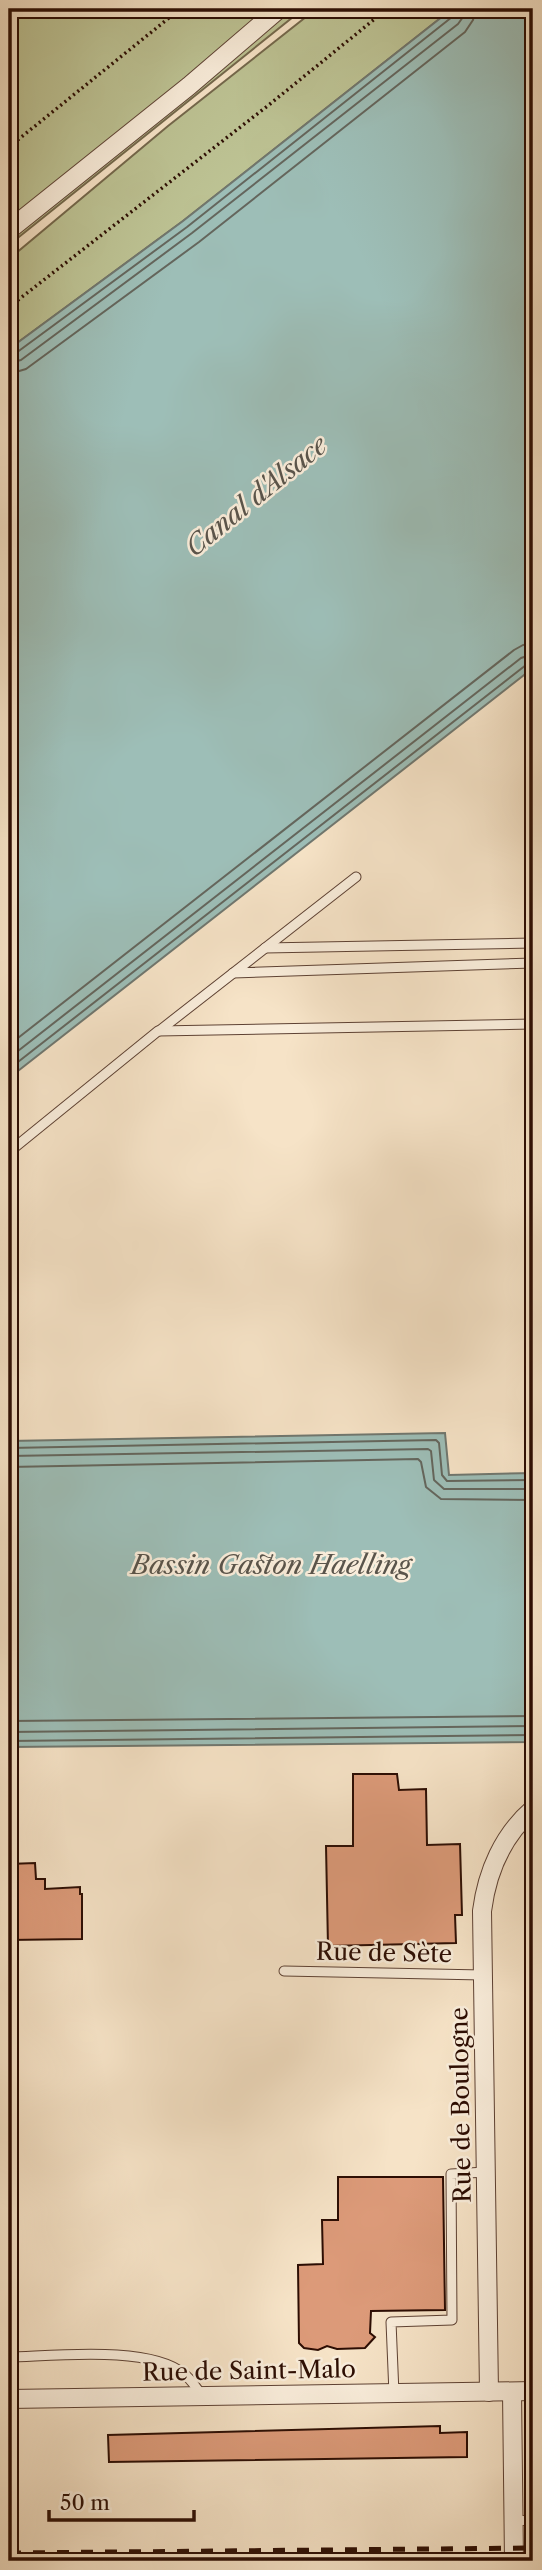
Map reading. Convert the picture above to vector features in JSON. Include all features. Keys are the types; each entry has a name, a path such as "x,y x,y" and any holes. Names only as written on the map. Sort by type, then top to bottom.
{"street":[{"path":"9,230 189,86 279,9"},
{"name":"Rue de Boulogne","path":"489,2392 482,1911 488,1881 506,1839 533,1810"},
{"path":"489,2392 533,2391"},
{"name":"Rue de Saint-Malo","path":"9,2399 489,2392"},
{"path":"512,2392 514,2561"}],"lane":[{"path":"9,1152 158,1031 356,877"},
{"path":"265,948 533,943"},
{"path":"233,973 533,963"},
{"path":"158,1031 533,1024"},
{"name":"Rue de Sète","path":"284,1971 484,1975"},
{"path":"394,2394 391,2322 452,2320 451,2174 486,2172"},
{"path":"9,2357 135,2355 162,2362 184,2373 203,2396"},
{"path":"513,2521 533,2520"}],"path":[{"path":"9,147 180,9"},
{"path":"9,307 259,113 387,9"}],"green space":[{"path":"9,9 303,9 9,245"},
{"path":"316,9 452,9 183,221 9,349 9,259 168,126"}],"water":[{"name":"Canal d'Alsace","path":"452,9 533,9 533,668 9,1078 9,349 183,221"},
{"name":"Bassin Gaston Haelling","path":"445,1433 449,1475 533,1473 533,1742 9,1747 9,1441"}],"building":[{"path":"353,1774 397,1774 399,1790 426,1789 427,1845 460,1844 462,1915 455,1915 456,1943 328,1946 326,1846 353,1846"},
{"path":"35,1863 36,1879 45,1879 45,1889 80,1887 82,1939 9,1940 9,1864"},
{"path":"338,2177 443,2177 445,2310 371,2311 370,2333 375,2337 365,2348 304,2348 299,2343 298,2265 323,2264 322,2220 338,2220"},
{"path":"440,2426 440,2433 467,2432 467,2457 109,2462 108,2435"}],"railway":[{"path":"9,2553 533,2548"}]}
